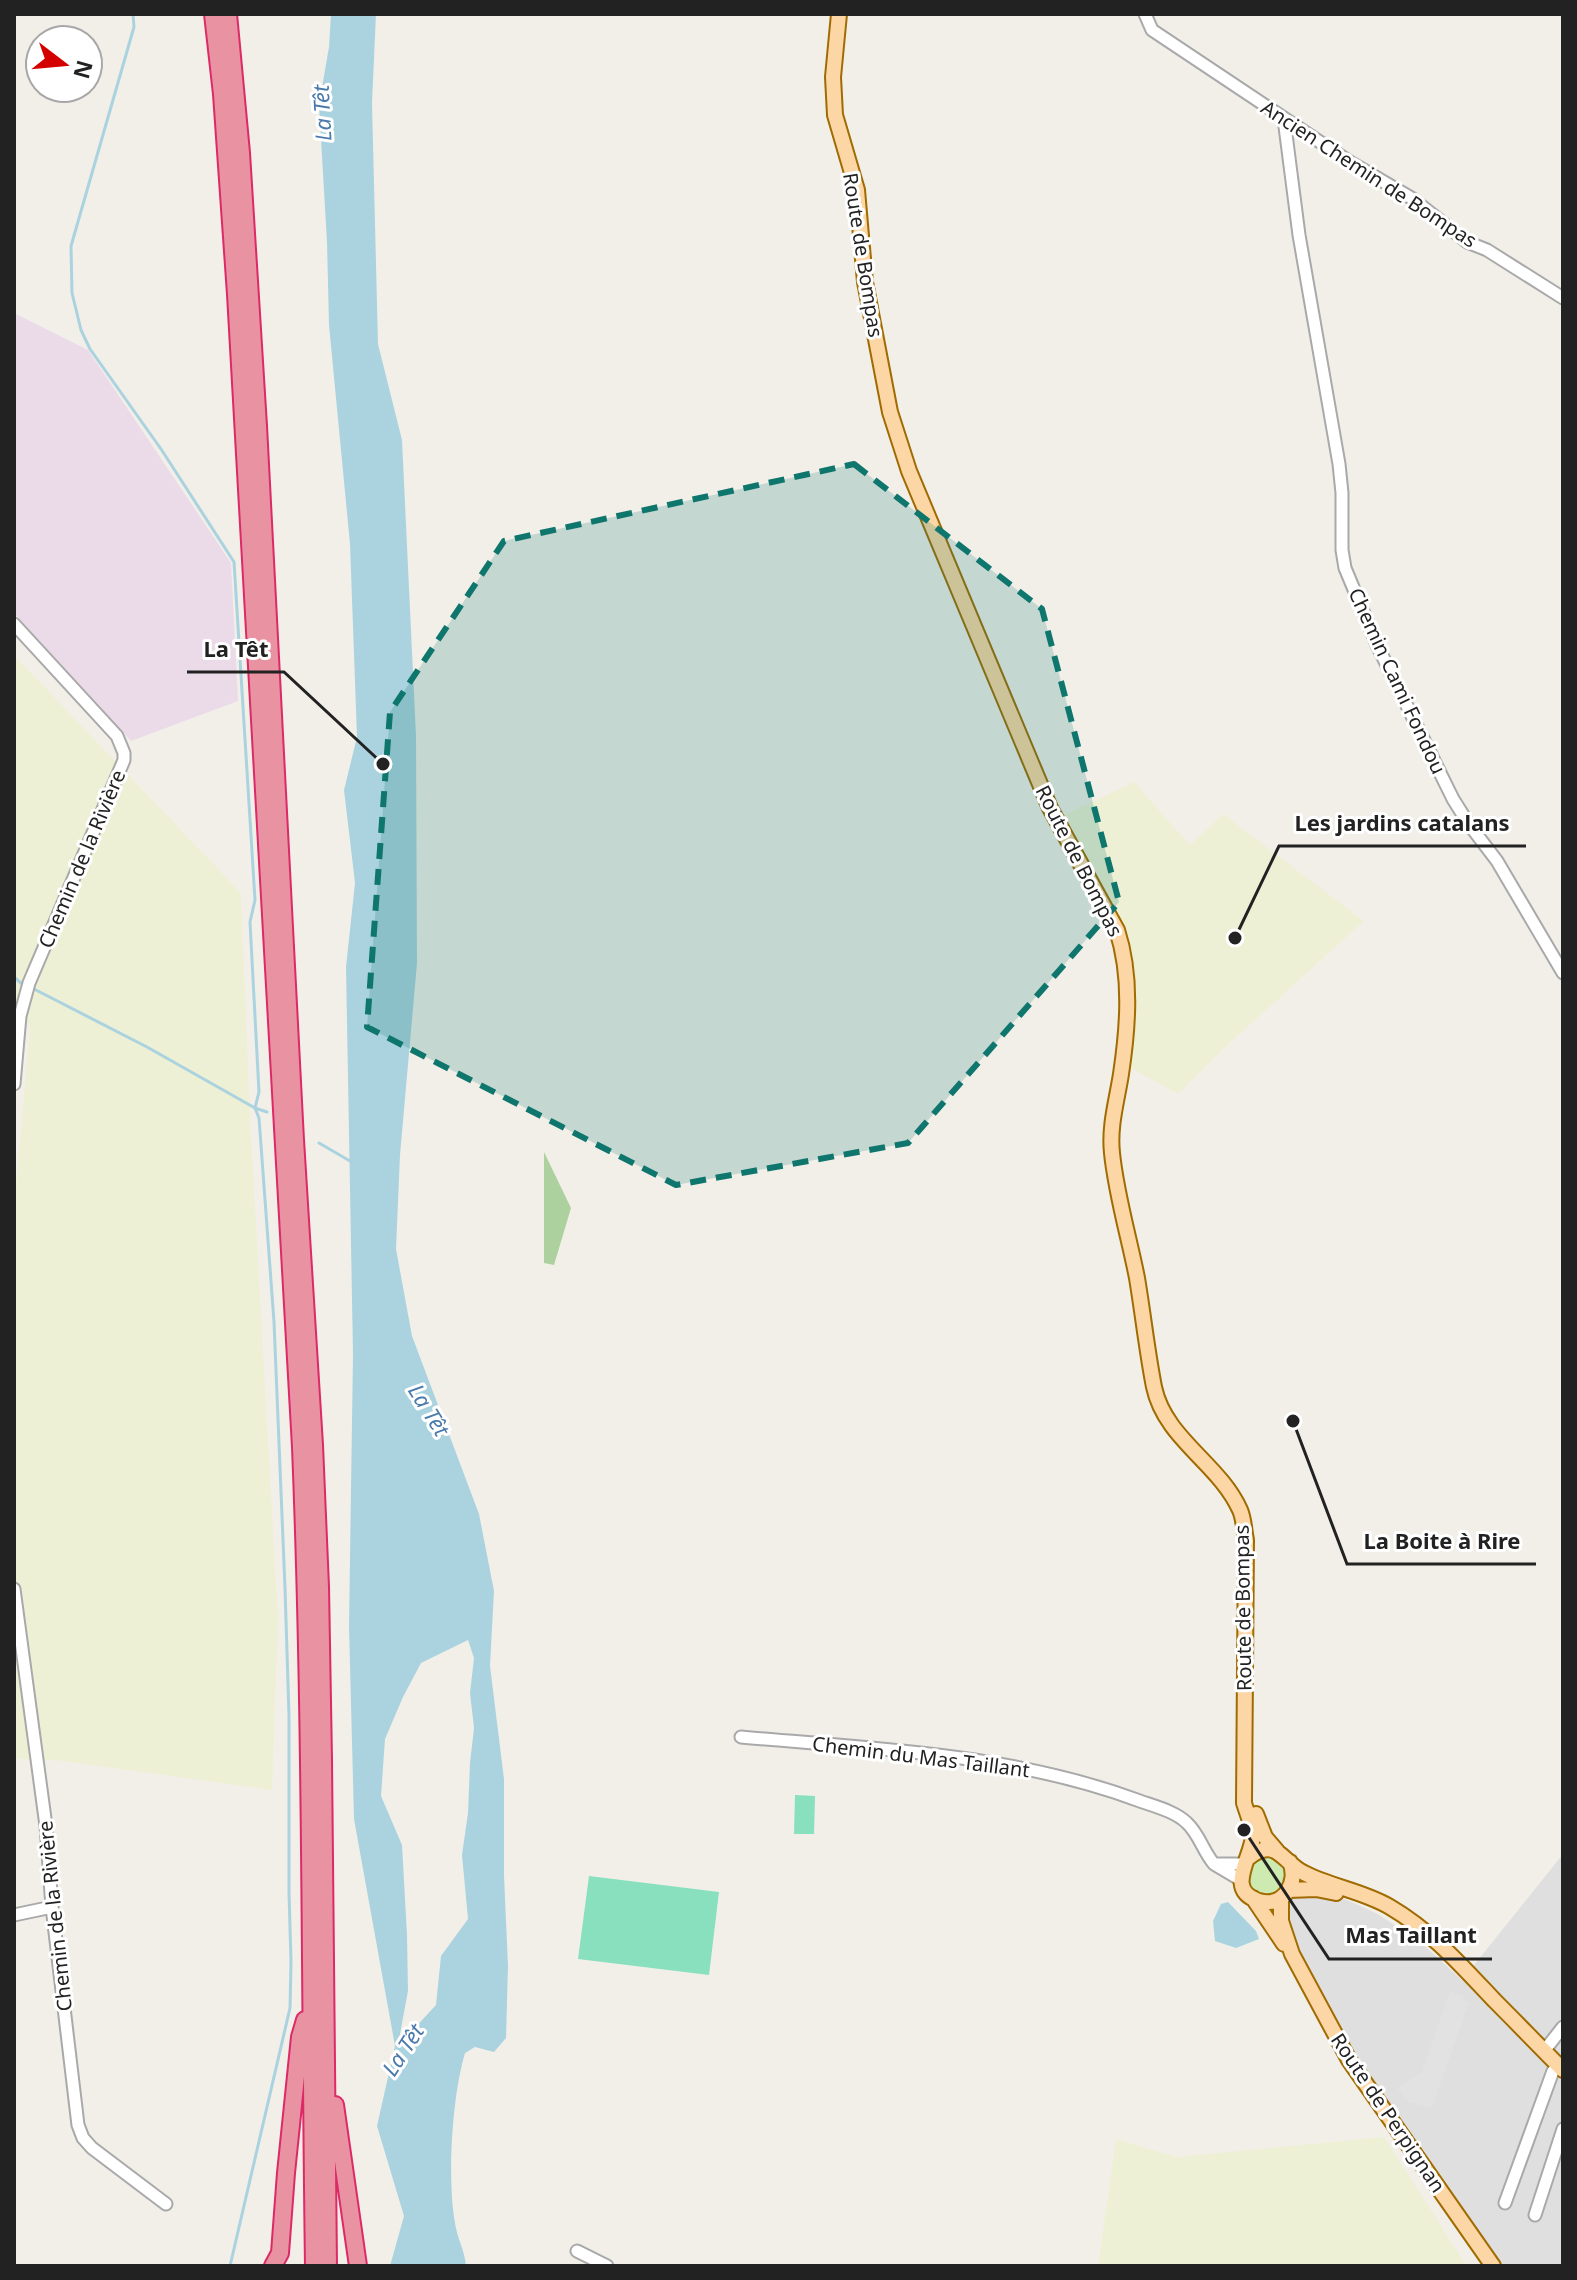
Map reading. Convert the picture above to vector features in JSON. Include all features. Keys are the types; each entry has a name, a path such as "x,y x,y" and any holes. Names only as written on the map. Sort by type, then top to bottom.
{"highway":[{"path":"213,14 222,94 236,294 301,1447 306,1578 311,2003 321,2260"},
{"path":"228,14 241,153 258,426 315,1461 321,1619 326,2042 321,2260"},
{"path":"237,14 241,153"},
{"path":"273,2266 280,2253 300,2037 311,2003"},
{"path":"326,2042 358,2266"}],"main road":[{"name":"Route de Bompas","path":"839,14 833,77 835,115 857,190 865,282 890,412 909,471 1050,808 1117,930 1123,948 1127,1024 1112,1121 1112,1152 1154,1388 1162,1411 1174,1431 1229,1491 1241,1513 1246,1540 1244,1756"},
{"path":"1244,1756 1257,1817 1265,1837 1277,1851 1307,1875 1388,1905 1423,1929 1457,1959 1544,2051 1560,2074"},
{"path":"1244,1756 1244,1803 1253,1834 1252,1847 1244,1867 1248,1893 1267,1902 1285,1894 1330,1891 1380,1912 1414,1933 1447,1961 1560,2074"},
{"path":"1244,1867 1261,1850 1277,1851"},
{"path":"1285,1894 1294,1876 1290,1862"},
{"name":"Route de Perpignan","path":"1285,1894 1281,1921 1292,1954"},
{"name":"Route de Perpignan","path":"1253,1898 1292,1954 1349,2060 1493,2266"}],"street":[{"name":"Ancien Chemin de Bompas","path":"1145,14 1152,30 1350,162 1413,199 1467,242 1487,250 1563,298"},
{"name":"Chemin Cami Fondou","path":"1284,119 1299,235 1339,464 1345,568 1378,647 1453,799 1497,861 1563,973"},
{"name":"Chemin de la Rivière","path":"14,624 117,736 124,760 29,983 20,1016 14,1084"},
{"name":"Chemin de la Rivière","path":"14,1589 46,1826 52,1907 78,2125 83,2138 92,2148 166,2204"},
{"name":"Chemin du Mas Taillant","path":"741,1737 955,1756 1040,1771 1124,1795 1175,1815 1195,1833 1214,1864 1244,1867"},
{"path":"14,1915 52,1907"},
{"path":"1544,2051 1563,2027"},
{"path":"1505,2203 1560,2074"},
{"path":"1535,2215 1563,2129"},
{"path":"577,2251 607,2266"}],"highlighted area":[{"path":"854,464 1042,609 1119,902 908,1143 676,1185 367,1027 390,712 504,541"}],"shaded area":[{"path":"14,313 88,350 231,563 238,701 131,741 14,613"},
{"path":"1563,1854 1563,2266 1501,2266 1387,2108 1339,2032 1287,1927 1286,1901 1291,1896 1326,1894 1376,1913 1417,1939 1462,1980"},
{"path":"1450,1991 1464,1996 1463,2000 1469,2002 1432,2108 1409,2102 1397,2088 1422,2072"}],"green space":[{"path":"14,655 241,893 278,1621 272,1790 55,1760 14,1759 14,1208 30,1027 14,1005"},
{"path":"1134,782 1190,845 1223,814 1364,921 1178,1094 1129,1067 1136,991 1133,955 1116,915 1060,817"},
{"path":"544,1152 571,1208 554,1265 544,1263"},
{"path":"795,1795 815,1796 814,1834 794,1834"},
{"path":"1267,1857 1280,1863 1286,1876 1280,1889 1267,1895 1254,1889 1248,1876 1254,1863"},
{"path":"589,1876 719,1892 709,1975 578,1959"},
{"path":"1384,2137 1467,2266 1098,2266 1116,2139 1176,2157"}],"water":[{"path":"331,14 376,14 372,103 378,344 402,440 416,736 417,963 400,1155 396,1249 412,1336 479,1514 494,1591 490,1666 504,1779 508,1966 506,2038 494,2052 475,2047 465,2053 457,2092 451,2184 457,2234 466,2266 390,2266 404,2216 377,2126 395,2046 354,1819 349,1626 353,1354 346,967 355,883 344,790 357,737 350,544 329,325 319,105","holes":["468,1640 474,1658 470,1693 474,1728 462,1855 468,1919 441,1956 436,2005 410,2033 400,2034 408,1991 407,1935 402,1845 381,1796 385,1739 421,1663"]},
{"path":"1228,1902 1256,1931 1259,1939 1236,1948 1215,1941 1213,1921 1221,1904"}],"waterway":[{"path":"133,14 134,27 71,246 72,293 81,330 90,349 161,449 234,562 255,900 250,922 259,1092 255,1108 259,1118 274,1322 289,1716 290,2008 230,2266"},
{"path":"14,977 22,984"},
{"path":"32,988 267,1112"},
{"path":"319,1143 350,1161"}],"place":[{"name":"La Têt","path":"383,764"},
{"name":"Les jardins catalans","path":"1235,938"},
{"name":"La Boite à Rire","path":"1293,1421"},
{"name":"Mas Taillant","path":"1244,1830"}]}
